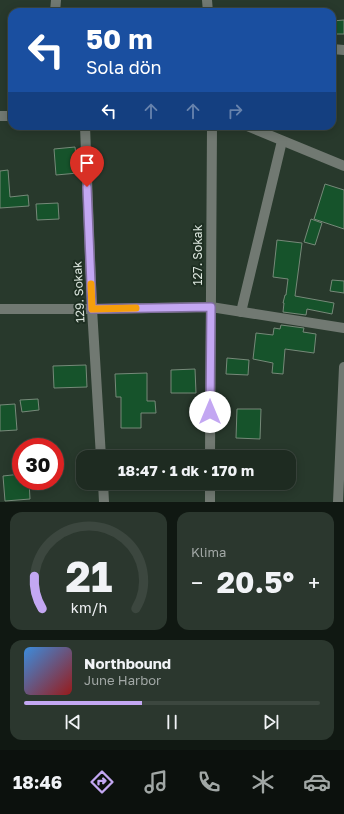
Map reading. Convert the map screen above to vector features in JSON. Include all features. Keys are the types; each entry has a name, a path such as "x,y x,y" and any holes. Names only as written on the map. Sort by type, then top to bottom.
{"street":[{"name":"129. Sokak","path":"85,130 92,309 101,450"},
{"name":"127. Sokak","path":"210,450 212,130"},
{"path":"262,130 282,141 344,166"},
{"path":"241,312 282,141"},
{"path":"0,309 211,307 344,328"},
{"path":"338,502 344,367"},
{"path":"103,490 104,502"},
{"path":"210,490 210,502"}],"building":[{"path":"344,20 344,34 336,34 336,21"},
{"path":"75,147 78,173 56,175 54,149"},
{"path":"8,170 10,197 28,195 29,206 0,208 0,171"},
{"path":"325,184 344,190 344,229 314,219"},
{"path":"58,203 59,219 37,220 36,204"},
{"path":"311,219 322,223 315,245 304,242"},
{"path":"277,240 302,243 295,296 334,303 332,314 307,309 306,315 283,312 283,303 286,295 288,279 273,277"},
{"path":"332,280 344,281 344,293 330,291"},
{"path":"281,325 304,328 303,332 316,334 314,353 285,349 283,374 272,373 273,363 253,359 256,333 273,335 274,328 280,329"},
{"path":"227,358 249,360 248,375 226,374"},
{"path":"86,365 87,387 54,388 53,366"},
{"path":"195,369 196,393 171,393 171,370"},
{"path":"147,373 147,401 155,401 156,413 141,413 141,428 121,428 121,397 116,397 115,374"},
{"path":"38,399 39,410 22,412 20,400"},
{"path":"15,404 17,430 0,431 0,405"},
{"path":"237,409 261,409 260,439 236,438"},
{"path":"12,475 12,490 30,490 30,499 5,501 3,476"}],"slow traffic":[{"path":"91,284 92,309 136,308"}],"route":[{"path":"87,187 92,309 211,307 210,412"}]}
